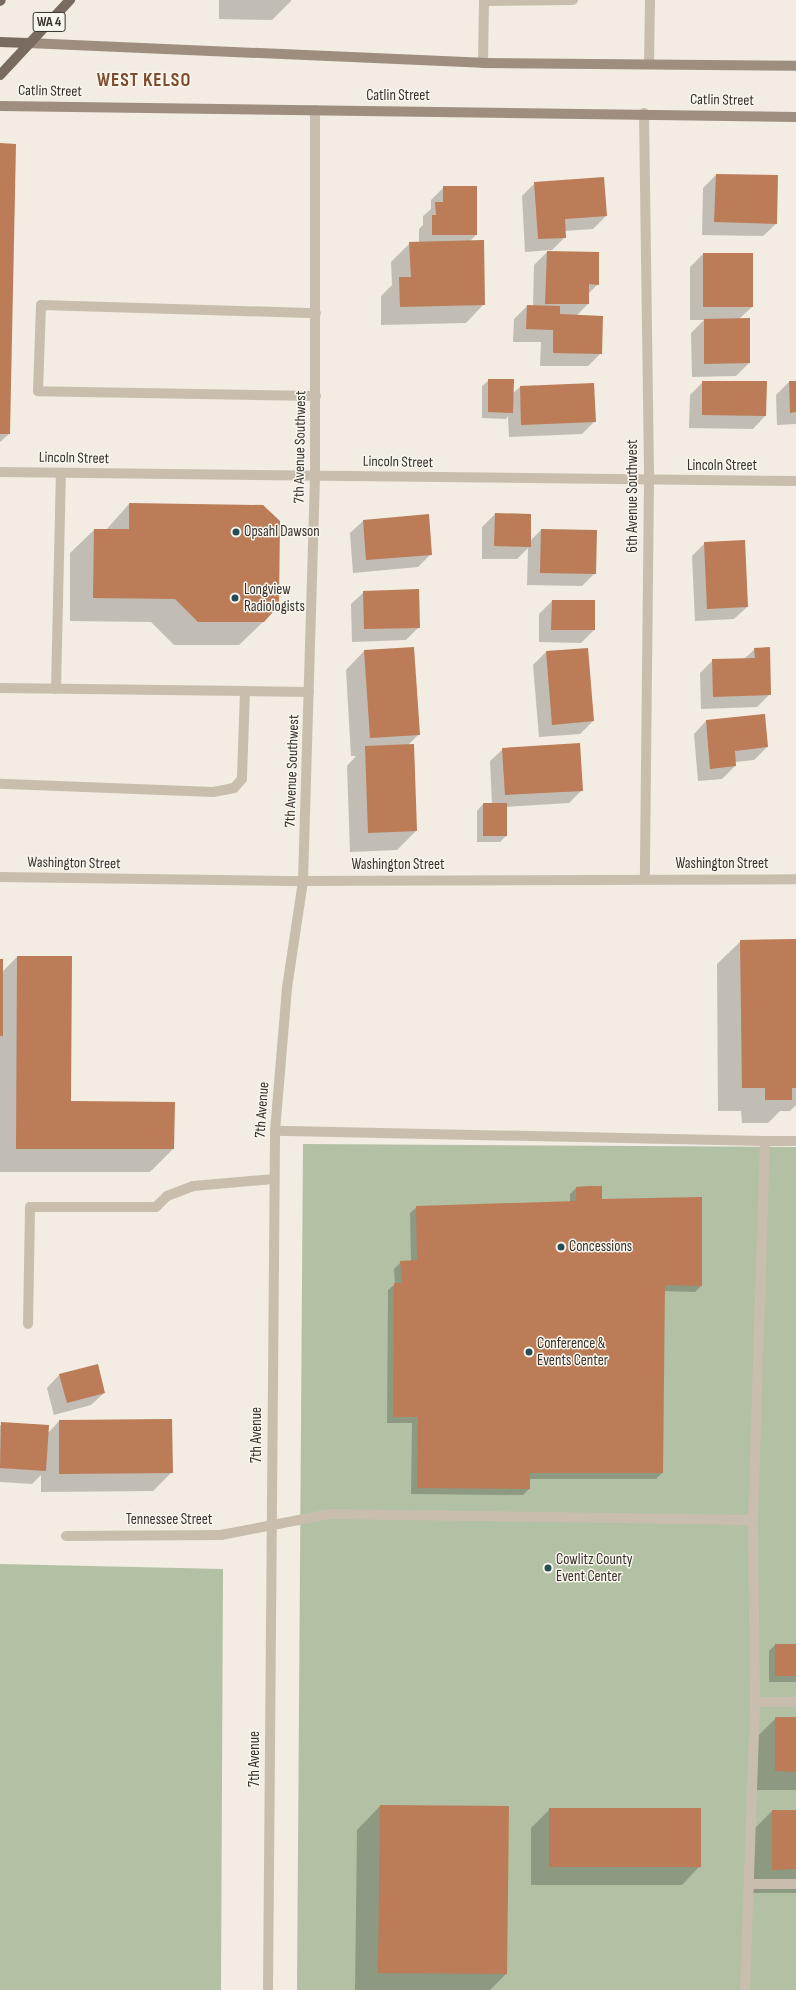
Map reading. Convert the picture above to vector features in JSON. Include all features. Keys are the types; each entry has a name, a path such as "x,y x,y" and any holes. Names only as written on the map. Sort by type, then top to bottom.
{"main road":[{"name":"WA 4","path":"0,75 28,43 70,0"},
{"name":"WA 4","path":"0,42 28,43"},
{"path":"28,43 483,63 796,66"},
{"name":"Catlin Street","path":"0,106 644,113 796,117"}],"street":[{"path":"483,63 484,0 573,0"},
{"path":"649,64 650,0"},
{"name":"7th Avenue Southwest","path":"304,881 315,476 315,110"},
{"name":"6th Avenue Southwest","path":"644,113 649,481 645,879"},
{"path":"316,313 41,305 38,391 316,396"},
{"name":"Lincoln Street","path":"0,472 649,481 796,481"},
{"path":"56,689 61,473"},
{"path":"0,688 309,692"},
{"path":"0,784 213,792 234,788 242,779 245,692"},
{"name":"Washington Street","path":"0,877 304,881 796,879"},
{"name":"7th Avenue","path":"268,1990 275,1131 287,988 304,881"},
{"path":"275,1131 765,1142 796,1141"},
{"path":"745,1990 755,1702 753,1520 765,1142"},
{"path":"28,1324 30,1207 156,1207 167,1196 193,1186 274,1179"},
{"name":"Tennessee Street","path":"66,1536 221,1535 330,1514 753,1520"},
{"path":"755,1702 796,1702"},
{"path":"749,1884 796,1884"}],"green space":[{"name":"Cowlitz County Event Center","path":"303,1144 796,1147 796,1990 297,1990"},
{"path":"0,1564 223,1569 221,1990 0,1990"}],"building":[{"path":"0,143 16,144 10,434 0,434"},
{"path":"716,174 778,175 777,224 714,222"},
{"path":"604,177 607,216 565,219 566,238 538,239 534,182"},
{"path":"443,186 477,186 477,235 432,235 432,215 436,215 435,202 443,202"},
{"path":"484,240 485,305 400,307 399,277 411,277 409,242"},
{"path":"547,251 599,252 599,285 589,284 589,304 545,304"},
{"path":"703,253 753,253 753,307 703,307"},
{"path":"527,305 560,306 560,314 603,316 602,354 553,353 553,330 526,329"},
{"path":"750,318 750,363 704,364 704,319"},
{"path":"488,379 514,379 513,413 488,412"},
{"path":"702,381 767,381 766,416 702,415"},
{"path":"789,381 796,381 796,412 790,413"},
{"path":"594,383 596,422 521,425 520,386"},
{"path":"129,503 263,505 280,521 279,605 264,622 198,622 175,599 93,598 94,529 129,529"},
{"path":"495,513 531,514 531,547 494,546"},
{"path":"429,514 432,555 366,560 363,520"},
{"path":"541,529 597,530 596,574 540,573"},
{"path":"745,540 748,607 707,609 704,542"},
{"path":"419,589 420,628 364,629 363,591"},
{"path":"552,600 595,600 595,630 551,630"},
{"path":"414,647 420,735 370,738 364,650"},
{"path":"770,647 771,695 713,697 712,659 755,658 754,648"},
{"path":"588,648 594,721 552,725 546,651"},
{"path":"765,714 768,747 735,751 736,766 710,769 706,720"},
{"path":"580,743 583,791 505,795 502,748"},
{"path":"414,744 417,831 368,833 365,746"},
{"path":"483,803 507,803 507,836 483,836"},
{"path":"796,939 796,1088 792,1088 792,1100 765,1100 765,1088 742,1088 740,940"},
{"path":"17,956 72,956 71,1101 175,1102 174,1149 16,1149"},
{"path":"0,959 3,959 3,1036 0,1036"},
{"name":"Conference & Events Center","path":"602,1186 602,1199 702,1197 702,1286 665,1285 663,1473 530,1473 530,1489 417,1488 418,1417 393,1417 394,1283 402,1283 400,1261 417,1260 416,1206 576,1201 576,1187"},
{"path":"98,1364 105,1393 67,1403 59,1374"},
{"path":"172,1419 173,1473 59,1474 59,1420"},
{"path":"1,1422 49,1425 46,1471 0,1468"},
{"path":"775,1644 796,1644 796,1676 775,1676"},
{"path":"775,1717 796,1717 796,1772 775,1771"},
{"path":"380,1805 509,1806 507,1974 378,1973"},
{"path":"549,1808 701,1808 701,1867 549,1867"},
{"path":"772,1810 796,1810 796,1869 772,1870"}],"place":[{"name":"Opsahl Dawson","path":"236,532"},
{"name":"Longview Radiologists","path":"235,598"},
{"name":"Concessions","path":"561,1247"},
{"name":"Conference & Events Center","path":"529,1352"},
{"name":"Cowlitz County Event Center","path":"548,1568"}],"district":[{"name":"WEST KELSO","path":"144,81"}]}
